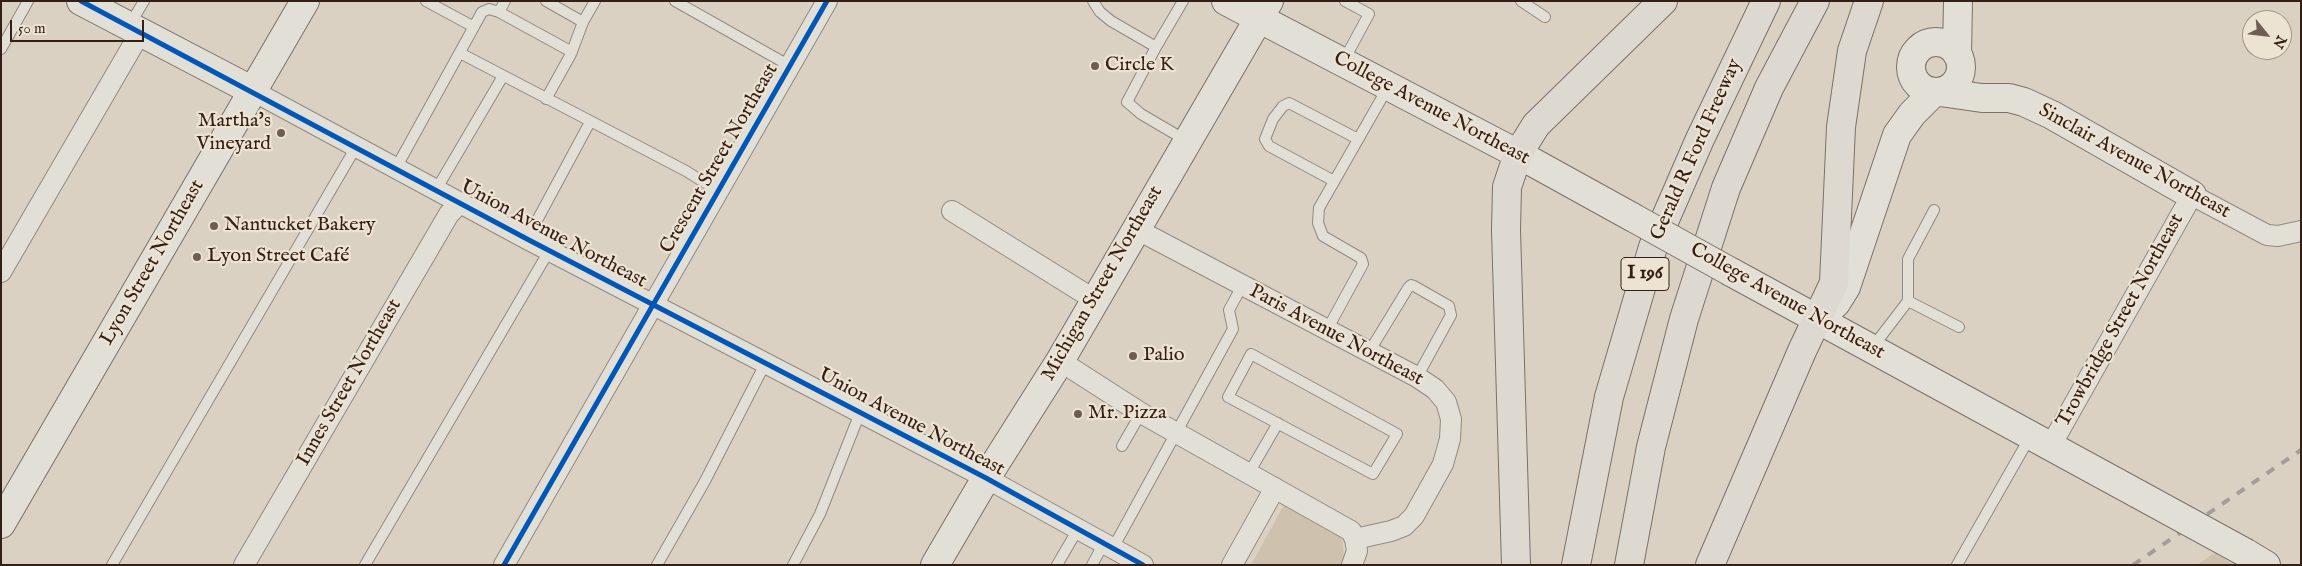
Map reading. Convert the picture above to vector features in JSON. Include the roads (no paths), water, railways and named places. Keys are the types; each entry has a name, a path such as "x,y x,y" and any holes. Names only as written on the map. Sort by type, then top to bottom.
{"highway":[{"path":"1516,565 1506,230 1507,187 1518,154 1536,125 1663,1"},
{"name":"Gerald R Ford Freeway","path":"1576,565 1609,397 1653,247 1700,139 1766,1"},
{"name":"Gerald R Ford Freeway","path":"1629,565 1651,447 1684,319 1726,188 1769,88 1815,1"},
{"path":"1710,565 1802,351 1834,283 1840,128 1852,51 1869,1"}],"main road":[{"name":"Union Avenue Northeast","path":"81,1 252,91"},
{"name":"Lyon Street Northeast","path":"1,524 305,1"},
{"name":"College Avenue Northeast","path":"1226,1 1263,10 1342,63 1518,154 2256,559"},
{"path":"1950,1 1937,27 1925,44 1915,53 1910,69 1917,84 1924,90 1937,92 1948,90 1959,78 1958,1"},
{"name":"Michigan Street Northeast","path":"935,565 986,478 1060,361 1263,10"},
{"path":"1925,44 1945,43 1959,58"},
{"name":"Sinclair Avenue Northeast","path":"1959,58 1971,72 2009,98"},
{"path":"1817,319 1836,303 1846,287 1897,135 1912,114 1937,92"},
{"name":"Sinclair Avenue Northeast","path":"1937,92 1982,98 2009,98 2024,102 2052,115 2192,194"}],"street":[{"name":"Crescent Street Northeast","path":"512,562 718,190 827,1"},
{"path":"1,272 134,30"},
{"name":"Union Avenue Northeast","path":"252,91 549,251 986,478 1137,563"},
{"name":"Sinclair Avenue Northeast","path":"2192,194 2266,235 2278,236 2301,231"},
{"name":"Trowbridge Street Northeast","path":"2040,441 2192,194"},
{"name":"Innes Street Northeast","path":"244,565 448,214 460,203"},
{"path":"952,211 1095,300"},
{"name":"Paris Avenue Northeast","path":"1136,229 1417,377 1435,389 1446,402 1451,419 1450,439 1443,464 1414,516 1404,526 1355,540"},
{"path":"1060,361 1141,413 1351,531 1357,551 1355,564"},
{"path":"1232,565 1275,488"}],"lane":[{"path":"1,49 28,1"},
{"path":"134,30 144,1"},
{"path":"426,1 474,27"},
{"path":"498,12 504,1"},
{"path":"546,1 583,22"},
{"path":"546,99 572,52 583,22 595,1"},
{"path":"675,1 790,66"},
{"path":"1093,1 1100,12 1110,21 1156,48"},
{"path":"1183,1 1127,102 1141,114 1187,141"},
{"path":"1342,63 1369,14 1345,1"},
{"path":"1521,1 1545,17"},
{"path":"396,168 482,12 489,9 498,12 572,52"},
{"path":"460,53 686,171 718,190"},
{"path":"436,190 503,76"},
{"path":"1326,330 1363,264 1360,258 1326,238 1319,229 1318,208 1388,87"},
{"path":"1334,181 1269,146 1265,139 1273,119 1283,106 1289,103 1296,105 1358,140"},
{"path":"527,239 590,122"},
{"path":"112,565 356,147"},
{"path":"1871,349 1908,301 1908,259 1934,210"},
{"path":"365,565 549,251"},
{"path":"1369,352 1408,288 1411,285 1414,286 1449,306 1451,315 1417,377"},
{"path":"1092,565 1108,546 1176,432 1233,329 1229,310 1242,286"},
{"path":"1908,301 1959,327"},
{"path":"1251,354 1397,434 1373,474 1278,423 1228,397 1251,354"},
{"path":"657,565 705,481 765,364"},
{"path":"794,565 820,514 860,413"},
{"path":"1122,446 1141,413"},
{"path":"1250,473 1278,423"},
{"path":"1957,565 2040,441"},
{"path":"1057,565 1078,529"}],"railway":[{"path":"2133,565 2301,450"}],"place":[{"name":"Circle K","path":"1095,66"},
{"name":"Martha's Vineyard","path":"281,133"},
{"name":"Nantucket Bakery","path":"214,226"},
{"name":"Lyon Street Café","path":"197,257"},
{"name":"Palio","path":"1133,356"},
{"name":"Mr. Pizza","path":"1078,414"}]}
